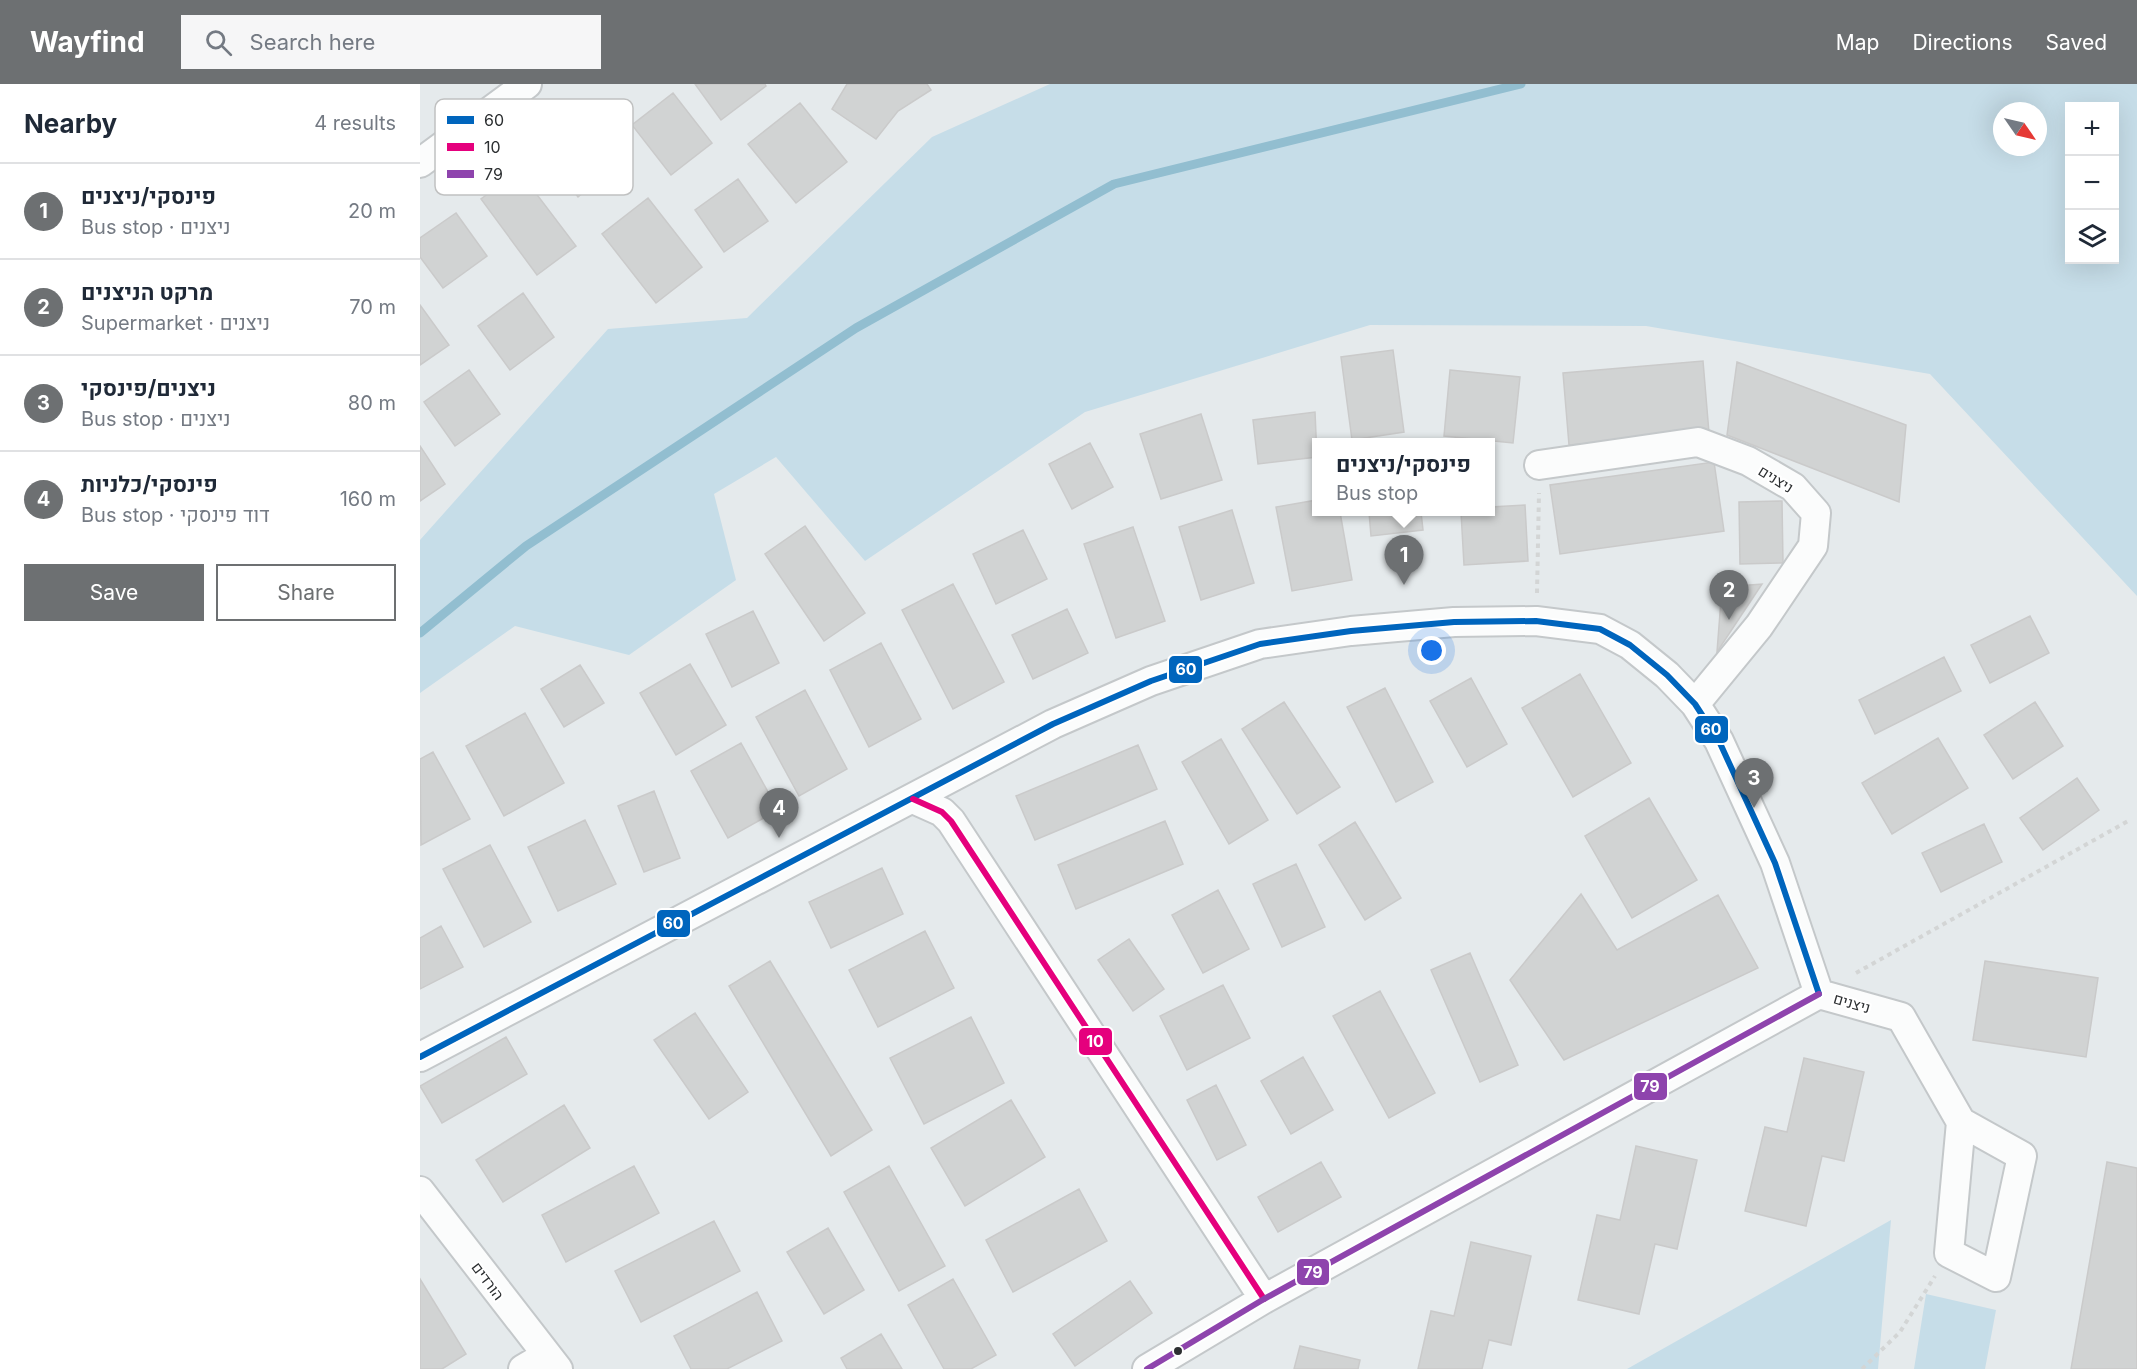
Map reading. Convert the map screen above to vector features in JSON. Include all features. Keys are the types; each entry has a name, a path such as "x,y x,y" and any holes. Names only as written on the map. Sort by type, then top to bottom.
{"street":[{"path":"507,99 527,84"},
{"path":"420,163 435,152"},
{"name":"ניצנים","path":"1539,465 1698,442 1748,461 1793,487 1816,513 1814,546 1759,626 1695,704"},
{"name":"ניצנים","path":"420,1057 1053,724 1151,681 1260,644 1350,631 1454,622 1536,621 1600,629 1620,639 1667,675 1695,704 1719,741 1776,864 1819,994 1901,1017 1961,1122"},
{"path":"914,799 942,812 951,821 1264,1299"},
{"path":"1148,1369 1264,1299 1819,994"},
{"path":"1961,1122 2022,1156 1996,1277 1949,1253 1961,1122"},
{"name":"הורדים","path":"420,1191 542,1365"}],"path":[{"path":"1536,621 1539,465"},
{"path":"1819,994 2130,820"},
{"path":"1862,1369 1899,1332 1949,1253"}],"shaded area":[{"path":"1050,84 2137,84 2137,596 1930,374 1646,326 1370,325 1085,412 865,561 776,457 714,494 736,580 629,655 515,626 420,693 420,540 608,329 747,318 932,137"},
{"path":"1891,1220 1878,1369 1627,1369"},
{"path":"1926,1294 1996,1310 1985,1369 1914,1369"}],"building":[{"path":"695,84 765,84 766,86 721,120"},
{"path":"847,84 927,84 931,90 898,111 876,139 832,109"},
{"path":"673,93 712,143 671,175 633,124"},
{"path":"800,103 847,162 796,203 748,144"},
{"path":"738,179 768,221 724,252 695,210"},
{"path":"486,195 537,195 576,246 537,275 481,199"},
{"path":"648,198 702,267 656,303 602,234"},
{"path":"456,213 487,256 443,288 420,257 420,238"},
{"path":"523,293 554,337 510,370 478,326"},
{"path":"420,305 449,345 420,365"},
{"path":"1393,350 1404,432 1352,438 1341,357"},
{"path":"1703,361 1709,433 1569,445 1563,373"},
{"path":"1737,362 1906,425 1899,502 1727,435"},
{"path":"469,370 500,414 455,446 424,402"},
{"path":"1450,370 1520,377 1513,443 1495,441 1495,438 1444,436"},
{"path":"1315,412 1316,438 1312,438 1312,458 1258,464 1253,420"},
{"path":"1201,414 1222,480 1161,499 1140,434"},
{"path":"1090,443 1113,487 1072,509 1049,464"},
{"path":"420,446 445,484 420,501"},
{"path":"1714,462 1724,531 1560,554 1550,485"},
{"path":"1312,501 1312,516 1341,516 1352,580 1292,591 1276,507"},
{"path":"1782,501 1783,563 1740,564 1739,502"},
{"path":"1525,505 1528,561 1464,565 1461,516 1495,516 1495,507"},
{"path":"1232,510 1254,583 1201,600 1179,527"},
{"path":"1369,516 1421,516 1423,530 1371,536"},
{"path":"805,526 865,613 824,641 765,554"},
{"path":"1133,527 1165,621 1116,638 1084,544"},
{"path":"1023,530 1047,579 996,604 973,554"},
{"path":"953,584 1004,682 953,709 902,610"},
{"path":"1762,584 1717,652 1722,587"},
{"path":"1067,609 1088,653 1033,679 1012,635"},
{"path":"753,611 779,663 732,687 706,634"},
{"path":"2030,616 2049,653 1990,683 1971,645"},
{"path":"881,643 921,719 869,747 830,670"},
{"path":"1944,657 1961,691 1875,734 1859,700"},
{"path":"690,664 726,725 676,755 640,693"},
{"path":"580,665 604,703 564,727 541,689"},
{"path":"1580,674 1631,763 1573,797 1522,708"},
{"path":"1471,678 1507,744 1467,767 1430,701"},
{"path":"1385,688 1433,782 1396,802 1347,707"},
{"path":"805,690 847,769 799,796 756,717"},
{"path":"1284,702 1340,787 1297,814 1242,729"},
{"path":"2035,702 2063,746 2013,779 1984,735"},
{"path":"525,713 564,783 504,816 466,746"},
{"path":"1938,738 1968,788 1892,834 1862,783"},
{"path":"1221,739 1268,820 1229,844 1182,762"},
{"path":"741,743 778,810 728,838 691,771"},
{"path":"1138,745 1157,789 1035,840 1016,796"},
{"path":"433,752 470,819 421,845 420,759"},
{"path":"2077,778 2099,810 2043,850 2020,818"},
{"path":"654,791 680,858 644,872 618,806"},
{"path":"1649,798 1697,880 1632,918 1585,836"},
{"path":"585,820 616,884 558,911 528,847"},
{"path":"1165,821 1183,864 1076,909 1058,865"},
{"path":"1355,822 1401,898 1365,920 1319,845"},
{"path":"1984,824 2002,862 1941,892 1922,853"},
{"path":"490,845 531,922 484,947 443,869"},
{"path":"1296,864 1325,927 1282,947 1253,884"},
{"path":"882,868 903,914 831,948 809,902"},
{"path":"1218,890 1249,949 1203,973 1172,915"},
{"path":"1581,894 1617,950 1718,895 1758,968 1564,1060 1510,980"},
{"path":"441,926 463,967 420,989 420,938"},
{"path":"925,931 954,988 878,1027 849,970"},
{"path":"1129,939 1164,989 1133,1011 1098,960"},
{"path":"1470,953 1518,1065 1480,1082 1431,970"},
{"path":"770,961 872,1130 831,1156 729,986"},
{"path":"1985,961 2098,978 2086,1057 1973,1040"},
{"path":"1223,985 1250,1038 1187,1070 1160,1016"},
{"path":"1380,991 1435,1093 1389,1118 1333,1016"},
{"path":"695,1013 748,1092 709,1119 654,1040"},
{"path":"971,1017 1004,1083 924,1124 890,1058"},
{"path":"506,1037 527,1074 442,1123 420,1086"},
{"path":"1303,1057 1333,1110 1291,1134 1261,1081"},
{"path":"1804,1058 1864,1072 1844,1161 1822,1156 1806,1226 1745,1211 1765,1127 1787,1132"},
{"path":"1216,1085 1246,1145 1217,1160 1187,1100"},
{"path":"1011,1100 1045,1157 965,1206 931,1148"},
{"path":"564,1105 590,1148 503,1202 476,1160"},
{"path":"1636,1146 1697,1160 1677,1249 1655,1244 1639,1314 1578,1300 1597,1215 1620,1220"},
{"path":"1321,1162 1341,1197 1278,1232 1258,1197"},
{"path":"2107,1162 2137,1168 2137,1369 2071,1369"},
{"path":"634,1166 659,1213 566,1262 542,1215"},
{"path":"889,1166 945,1266 899,1291 844,1192"},
{"path":"1079,1189 1107,1241 1013,1292 986,1240"},
{"path":"714,1221 740,1271 641,1322 615,1271"},
{"path":"828,1228 864,1290 824,1314 787,1252"},
{"path":"1471,1242 1531,1256 1511,1345 1489,1340 1482,1369 1418,1369 1431,1311 1454,1316"},
{"path":"420,1279 466,1354 442,1369 420,1369"},
{"path":"953,1279 996,1355 971,1369 944,1369 908,1305"},
{"path":"1130,1281 1152,1313 1075,1366 1053,1334"},
{"path":"757,1292 782,1341 727,1369 691,1369 674,1336"},
{"path":"881,1334 902,1369 847,1369 841,1358"},
{"path":"1300,1346 1360,1360 1358,1369 1294,1369"}],"waterway":[{"path":"420,633 526,546 856,328 1114,184 1521,84"}],"transit line":[{"name":"60","path":"420,1057 1053,724 1151,681 1260,644 1351,631 1454,622 1536,621 1600,629 1630,645 1667,675 1695,704 1719,741 1775,863 1819,994"},
{"name":"10","path":"913,799 942,812 951,821 1264,1299"},
{"name":"79","path":"1147,1369 1264,1299 1819,994"}],"place":[{"name":"פינסקי/ניצנים","path":"1404,585"},
{"name":"מרקט הניצנים","path":"1729,620"},
{"name":"ניצנים/פינסקי","path":"1754,808"},
{"name":"פינסקי/כלניות","path":"779,838"}]}
